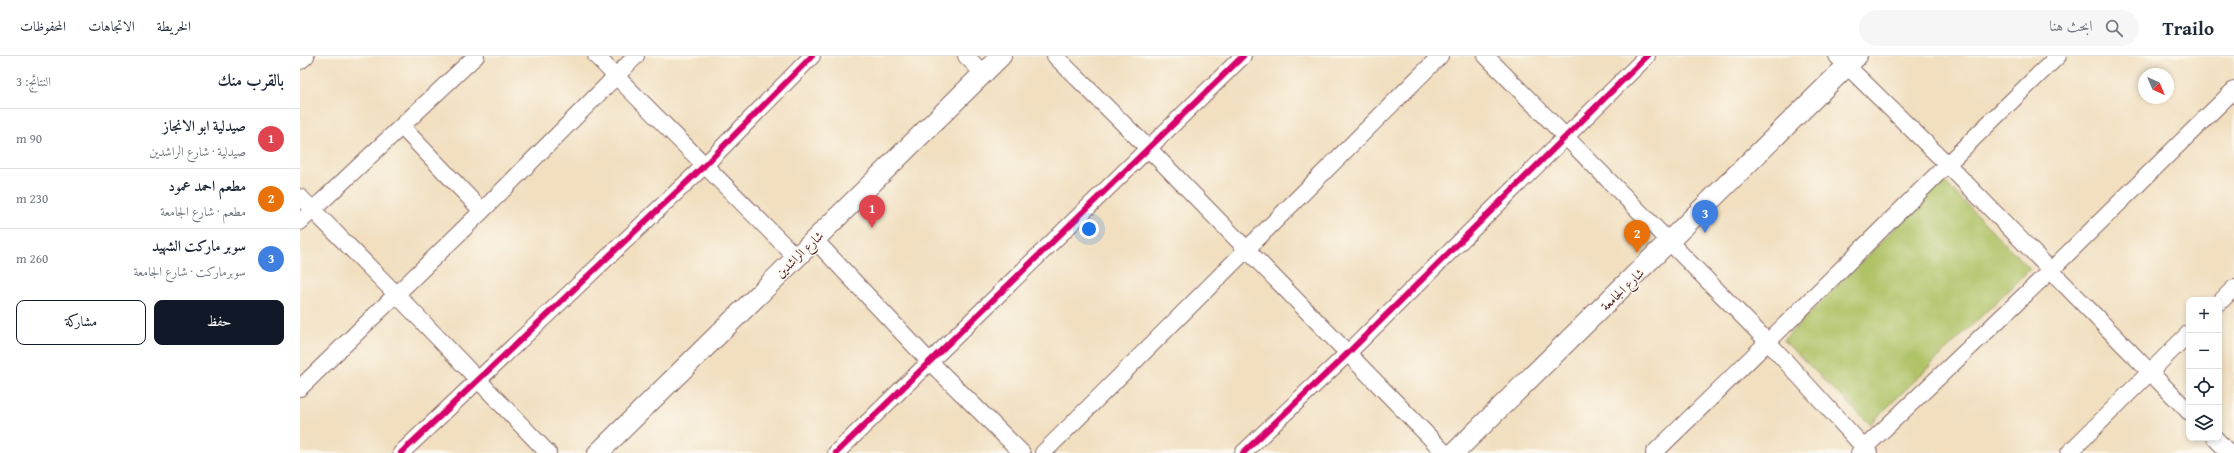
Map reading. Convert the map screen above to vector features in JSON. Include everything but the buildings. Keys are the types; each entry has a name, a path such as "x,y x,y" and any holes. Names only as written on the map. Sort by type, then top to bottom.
{"street":[{"path":"300,61 306,56"},
{"path":"300,222 476,56"},
{"path":"596,56 796,257"},
{"path":"300,388 397,295 636,56"},
{"path":"401,453 704,166 812,56"},
{"path":"966,56 983,73"},
{"name":"شارع الراشدين","path":"598,453 1001,56"},
{"path":"1055,56 1148,148 1445,453"},
{"path":"836,453 1243,56"},
{"path":"1043,453 1247,251 1440,56"},
{"path":"1486,56 1564,137 1768,342 1864,451 2234,90"},
{"path":"1243,453 1347,354 1647,56"},
{"path":"1654,453 1768,342 1946,164 2058,56"},
{"path":"1847,59 1946,164 2186,409"},
{"name":"شارع الجامعة","path":"1454,453 1669,242 1847,59"},
{"path":"402,127 482,211"},
{"path":"300,197 397,295 548,453"},
{"path":"814,240 929,361 1022,453"},
{"path":"2222,300 2234,288"},
{"path":"2069,453 2186,336"},
{"path":"2218,441 2229,453"}],"green space":[{"path":"1943,180 2030,269 1870,424 1783,340"}],"cycle path":[{"path":"401,453 704,166 812,56"},
{"path":"836,453 1243,56"},
{"path":"1243,453 1347,354 1647,56"}],"place":[{"name":"صيدلية ابو الانجاز","path":"872,228"},
{"name":"سوبر ماركت الشهيد","path":"1705,233"},
{"name":"مطعم احمد عمود","path":"1637,253"}]}
